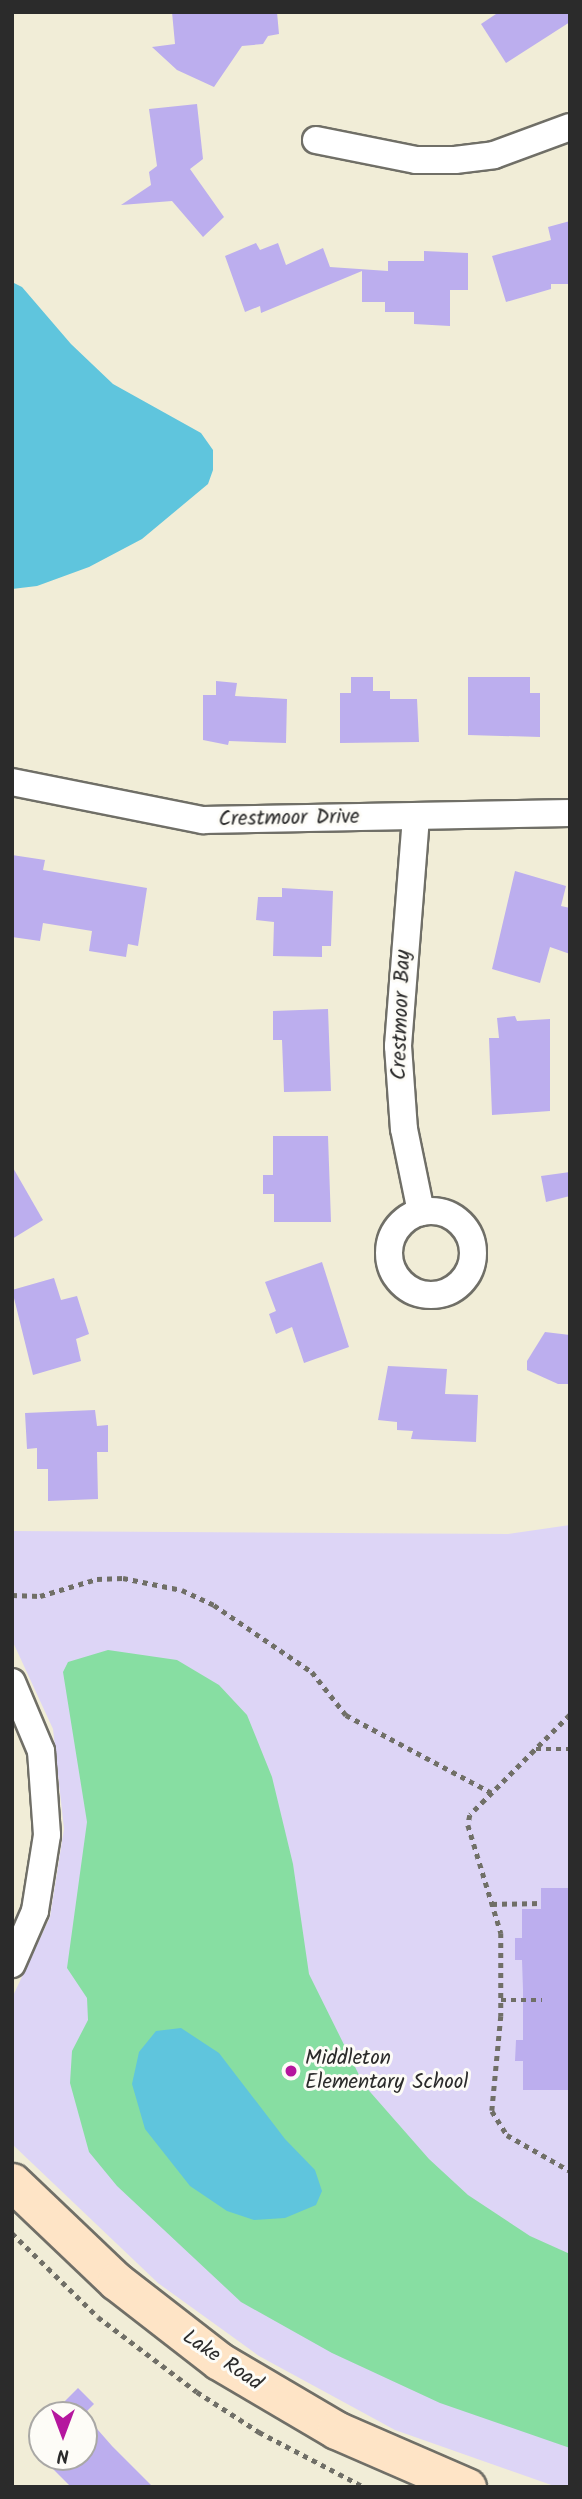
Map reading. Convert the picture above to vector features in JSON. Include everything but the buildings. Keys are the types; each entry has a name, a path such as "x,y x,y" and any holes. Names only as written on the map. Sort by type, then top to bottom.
{"street":[{"path":"316,140 416,160 455,160 494,155 570,127"},
{"name":"Crestmoor Drive","path":"12,782 203,820 570,813"},
{"name":"Crestmoor Bay","path":"416,817 398,1046 404,1129 421,1212"},
{"path":"12,1682 41,1751 47,1835 35,1911 12,1964"},
{"name":"Lake Road","path":"12,2182 116,2281 219,2361 355,2440 467,2487"}],"path":[{"path":"12,1595 40,1596 97,1579 123,1578 182,1590 214,1605 312,1672 346,1714 492,1793"},
{"path":"570,1714 470,1815 468,1825 501,1933 501,2000 491,2094 494,2116 512,2139 570,2171"},
{"path":"536,1749 570,1749"},
{"path":"492,1904 541,1903"},
{"path":"501,2000 542,2000"}],"shaded area":[{"name":"Middleton Elementary School","path":"570,1525 570,2487 557,2487 395,2430 259,2356 158,2283 12,2144 12,1998 50,1917 64,1829 53,1729 12,1640 12,1531 508,1534"}],"green space":[{"path":"108,1650 177,1660 219,1685 247,1715 272,1777 293,1864 309,1974 364,2085 429,2159 468,2195 530,2236 570,2254 570,2448 440,2403 332,2353 241,2302 117,2186 89,2152 70,2083 72,2051 88,2020 87,1998 67,1968 87,1822 63,1672 68,1662"}],"water":[{"path":"12,282 22,287 71,344 113,384 201,433 213,450 213,470 208,484 142,539 89,567 37,586 12,589"},
{"path":"181,2028 219,2053 285,2139 315,2170 322,2191 316,2205 285,2218 254,2220 227,2211 190,2186 145,2129 132,2084 139,2052 156,2031"}],"place":[{"name":"Middleton Elementary School","path":"291,2071"}]}
